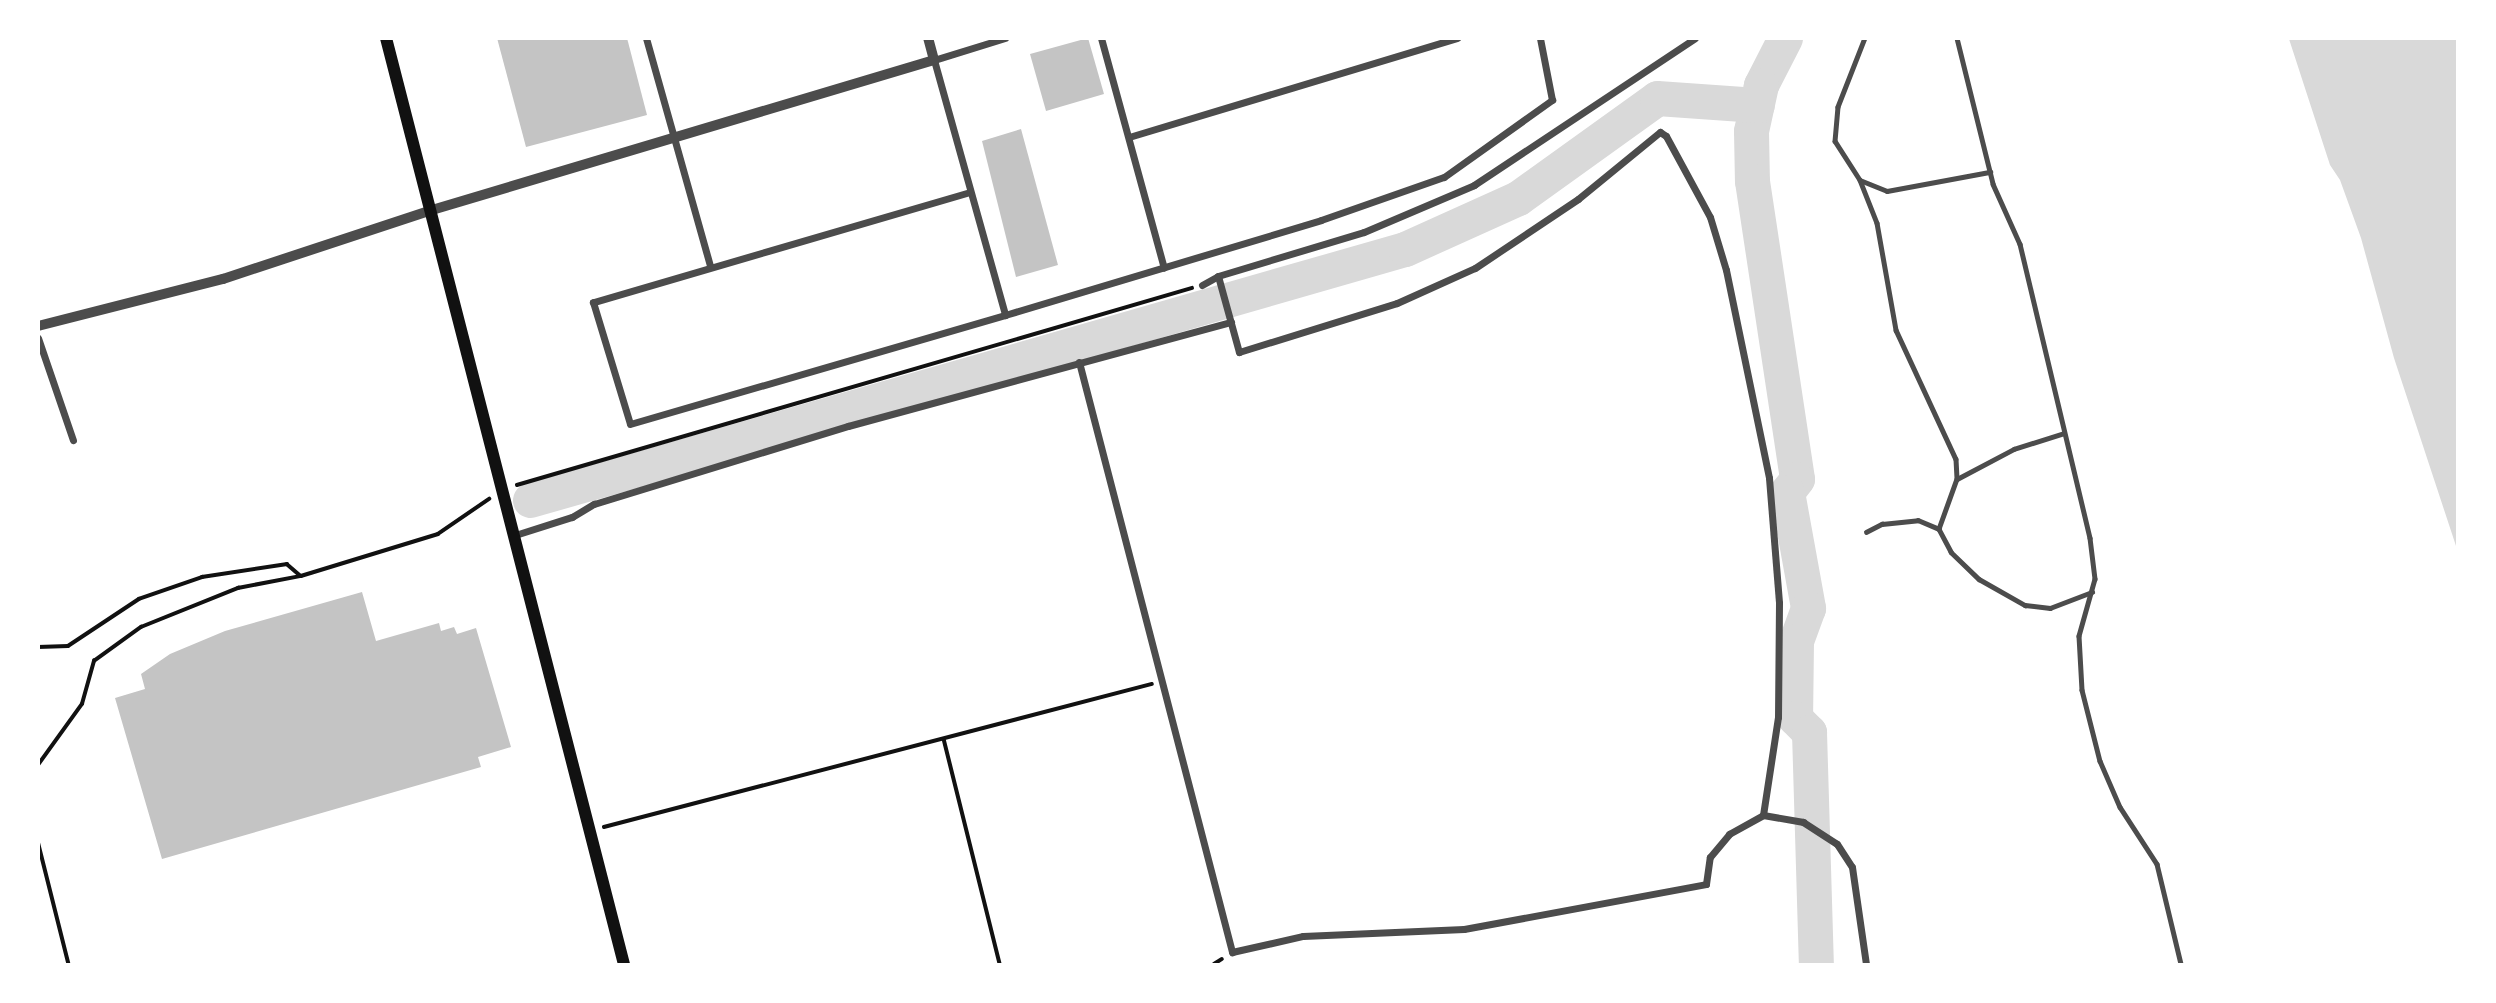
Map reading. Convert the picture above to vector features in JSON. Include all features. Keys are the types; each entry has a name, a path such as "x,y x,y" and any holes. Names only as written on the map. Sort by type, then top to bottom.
{"main road":[{"path":"386,38 432,210 500,495 624,964"}],"street":[{"path":"646,38 710,265"},
{"path":"928,38 1005,315"},
{"path":"38,327 223,279 432,210 1005,38"},
{"path":"1101,38 1164,268"},
{"path":"1129,137 1457,38"},
{"path":"970,192 710,265 593,302 630,424 1164,268 1399,195 1444,177 1552,100 1539,38"},
{"path":"1202,285 1364,232 1474,185 1695,38"},
{"path":"1219,280 1239,352 1397,303 1475,268 1578,199 1660,132 1666,136 1710,217 1727,271 1769,478 1779,603 1778,717 1763,816"},
{"path":"510,533 572,517 607,500 1230,318"},
{"path":"38,338 73,440"},
{"path":"1080,362 1232,952 1303,936 1464,929 1706,884 1710,857 1729,834 1763,816 1802,822 1837,844 1852,867 1866,964"}],"lane":[{"path":"1864,38 1838,107 1835,141 1860,180 1877,223 1896,330 1941,418 1956,459 1957,479 1939,529"},
{"path":"1958,38 1990,172 2020,244 2090,538 2095,579 2079,636 2085,701 2105,772 2157,864 2181,964"},
{"path":"1860,180 1887,191 1990,172"},
{"path":"1957,479 2014,449 2064,433"},
{"path":"1866,532 1882,524 1917,520 1939,529 1951,552 1979,579 2025,605 2050,608 2092,592"}],"path":[{"path":"38,765 82,704 94,662 141,627 238,588 301,576 438,534 500,495 1202,285"},
{"path":"38,647 68,646 139,599 202,577 287,564 301,576"},
{"path":"589,831 1164,680"},
{"path":"944,739 1000,964"},
{"path":"38,841 69,964"}],"shaded area":[{"path":"2289,39 2457,39 2457,549 2394,358 2361,238 2340,180 2330,165"}],"building":[{"path":"497,38 627,38 647,115 526,147"},
{"path":"1088,38 1104,94 1046,111 1030,54"},
{"path":"1021,129 1058,265 1016,277 982,141"},
{"path":"362,592 376,641 439,623 441,631 454,627 457,634 476,628 511,747 478,757 481,767 162,859 115,698 145,689 141,674 170,654 225,631"}],"waterway":[{"path":"1785,38 1761,85 1751,131 1752,181 1797,479 1787,492 1808,608 1796,641 1795,718 1809,732 1816,964"},
{"path":"530,500 1405,249 1518,198 1657,98 1757,105"}]}
